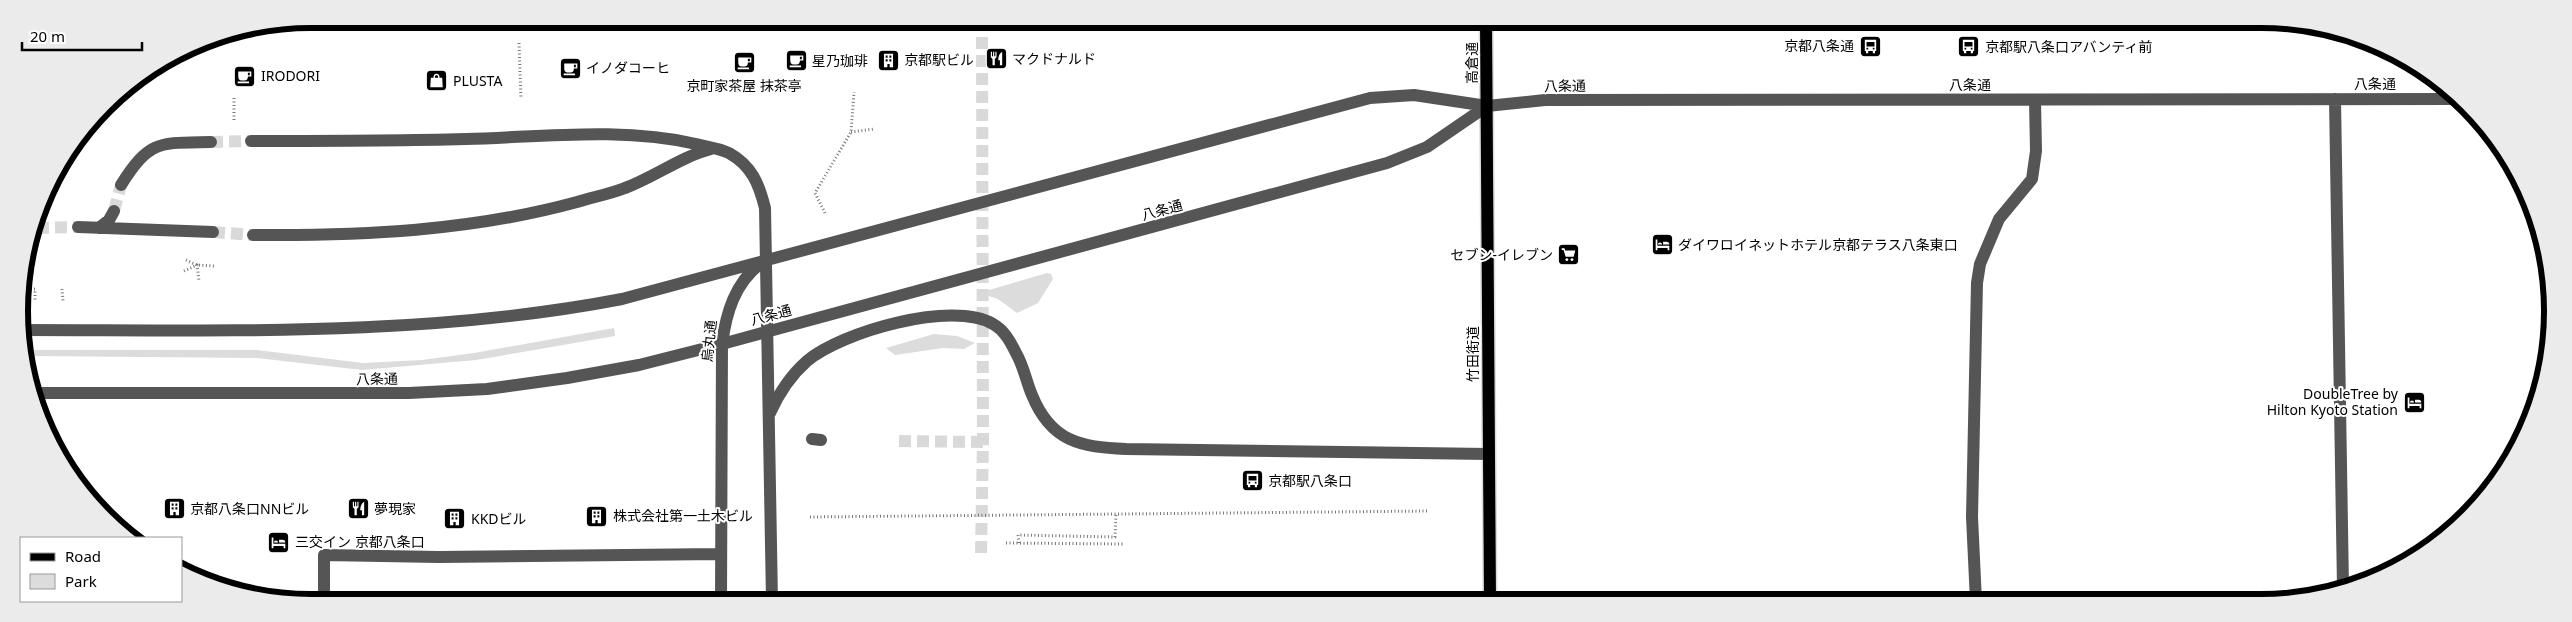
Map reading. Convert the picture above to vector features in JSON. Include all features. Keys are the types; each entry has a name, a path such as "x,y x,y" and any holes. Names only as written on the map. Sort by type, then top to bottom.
{"main road":[{"name":"高倉通","path":"1486,28 1487,106"},
{"name":"竹田街道","path":"1487,106 1490,594"}],"street":[{"name":"八条通","path":"28,330 308,330 478,321 560,311 622,299 1370,98 1414,95 1487,106 1545,100 2449,99"},
{"path":"2335,99 2343,582"},
{"path":"1976,594 1972,517 1977,283 1980,264 1999,219 2032,179 2036,151 2035,100"},
{"name":"八条通","path":"40,393 335,394 487,389 639,365 767,332 1387,163 1427,147 1487,106"},
{"path":"251,141 398,141 616,135 659,137 713,148 728,153 743,163 753,173 765,208 772,594"},
{"path":"121,184 141,155 153,147 169,143 211,142"},
{"path":"253,235 330,236 404,232 477,224 548,210 625,188 689,155 713,148"},
{"path":"99,228 109,220 114,211"},
{"path":"78,227 213,232"},
{"name":"烏丸通","path":"721,594 722,344 730,305 738,289 748,273 766,260"},
{"path":"768,418 790,378 825,348 858,334 928,316 953,314 982,318 994,324 1008,337 1024,367 1032,395 1045,419 1058,432 1081,445 1126,449 1490,454"},
{"path":"324,594 324,555 439,557 720,554"}],"path":[{"path":"519,43 521,99"},
{"path":"825,213 815,193 851,132 854,92"},
{"path":"234,98 234,126"},
{"path":"851,132 874,129"},
{"path":"183,260 197,265 214,266"},
{"path":"184,271 197,265"},
{"path":"197,265 199,281"},
{"path":"28,289 35,289 35,301"},
{"path":"62,289 63,301"},
{"path":"810,517 1430,511"},
{"path":"1019,543 1018,535 1114,537 1116,514"},
{"path":"1006,543 1123,544"}],"green space":[{"path":"1047,273 1051,274 1053,279 1038,303 1017,313 998,299 979,293"},
{"path":"614,328 615,336 476,360 362,370 257,358 31,356 30,350 257,350 363,363 422,360 474,353"},
{"path":"934,334 957,336 975,343 964,349 943,348 895,355 886,348"}],"tunnel":[{"path":"981,553 983,442 982,28"},
{"path":"211,142 251,141"},
{"path":"114,211 121,185"},
{"path":"40,228 78,227"},
{"path":"213,232 253,235"},
{"path":"899,441 983,442"}],"place":[{"name":"京都八条通","path":"1870,46"},
{"name":"京都駅八条口アバンティ前","path":"1969,47"},
{"name":"マクドナルド","path":"996,59"},
{"name":"京都駅ビル","path":"888,60"},
{"name":"星乃珈琲","path":"796,61"},
{"name":"京町家茶屋 抹茶亭","path":"744,63"},
{"name":"イノダコーヒ","path":"570,68"},
{"name":"IRODORI","path":"245,76"},
{"name":"PLUSTA","path":"437,81"},
{"name":"ダイワロイネットホテル京都テラス八条東口","path":"1662,245"},
{"name":"セブン-イレブン","path":"1569,255"},
{"name":"DoubleTree by Hilton Kyoto Station","path":"2414,402"},
{"name":"京都駅八条口","path":"1252,481"},
{"name":"京都八条口NNビル","path":"174,509"},
{"name":"夢現家","path":"358,509"},
{"name":"株式会社第一土木ビル","path":"597,516"},
{"name":"KKDビル","path":"455,519"},
{"name":"三交イン 京都八条口","path":"279,542"}]}
